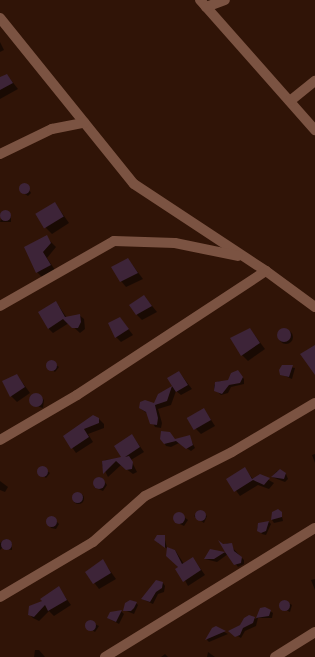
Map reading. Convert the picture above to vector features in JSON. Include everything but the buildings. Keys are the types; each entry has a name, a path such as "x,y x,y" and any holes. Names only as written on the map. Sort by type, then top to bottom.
{"street":[{"path":"203,3 225,0"},
{"path":"203,3 315,130"},
{"path":"0,18 134,184 266,271 315,308"},
{"path":"290,101 315,81"},
{"path":"0,154 52,128 84,123"},
{"path":"0,306 114,241 175,243 244,257"},
{"path":"0,440 77,395 266,271"},
{"path":"0,597 93,542 145,496 232,452 315,403"},
{"path":"105,657 315,528"},
{"path":"275,657 315,632"}]}
